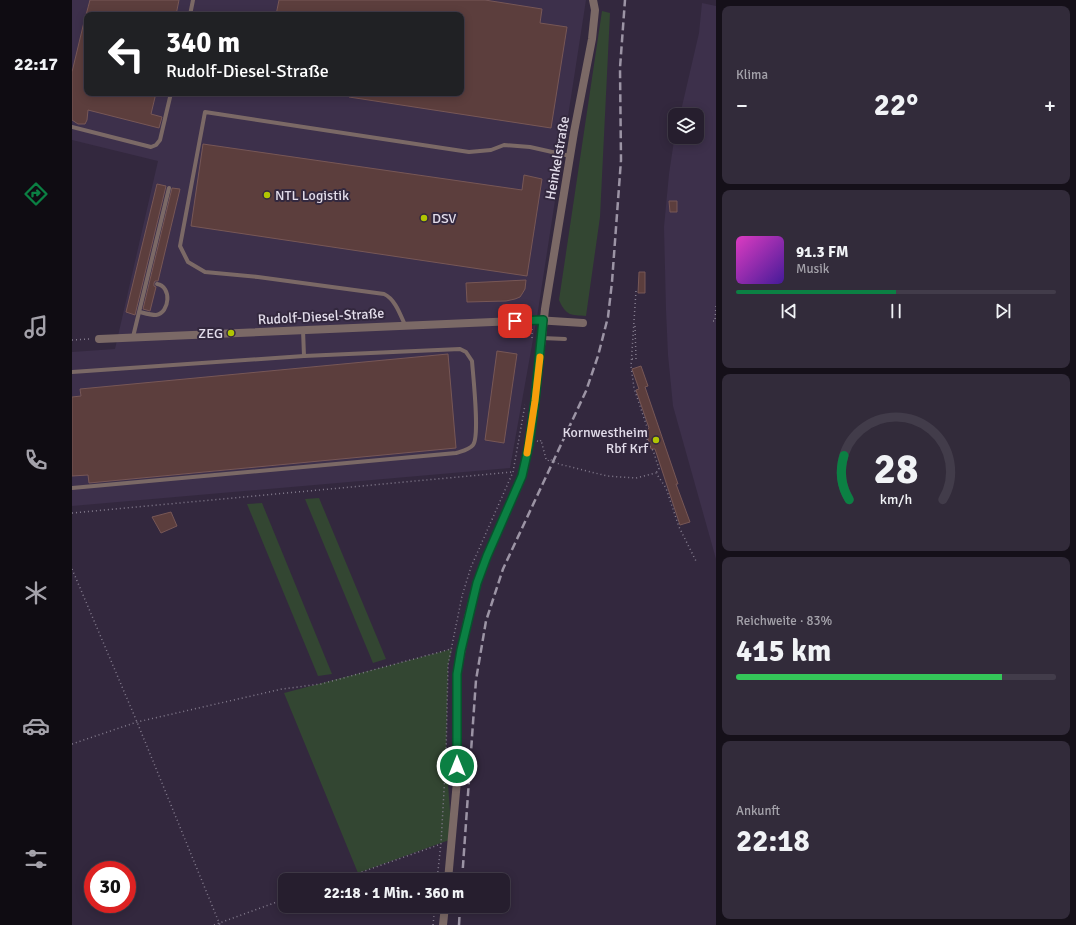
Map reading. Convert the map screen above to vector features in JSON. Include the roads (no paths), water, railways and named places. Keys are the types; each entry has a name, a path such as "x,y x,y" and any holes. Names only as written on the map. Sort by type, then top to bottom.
{"street":[{"name":"Heinkelstraße","path":"449,873 457,781 457,674 461,650 477,583 487,556 522,476 530,439 543,320 570,156 592,39 596,10 593,0"},
{"name":"Rudolf-Diesel-Straße","path":"100,339 543,320 583,323"},
{"path":"443,925 444,913"}],"lane":[{"path":"191,12 194,0"},
{"path":"72,127 151,147 156,145 160,140 170,96"},
{"path":"405,325 394,303 384,294 258,277 205,272 188,262 180,246 205,112 469,152 491,150 504,145 530,147 570,156"},
{"path":"133,338 169,188"},
{"path":"140,312 155,315 159,314 165,309 167,294 165,288 161,284 157,284"},
{"path":"303,330 304,356"},
{"path":"542,338 565,339"},
{"path":"72,372 304,356 460,349 466,352 472,361 477,432 474,444 467,450 456,453 72,488"}],"railway":[{"path":"462,873 476,680 486,621 503,569 586,391 598,356 608,317 621,160 620,68 625,0"},
{"path":"459,925 460,913"}],"place":[{"name":"NTL Logistik","path":"267,195"},
{"name":"DSV","path":"424,218"},
{"name":"ZEG","path":"231,333"},
{"name":"Kornwestheim Rbf Krf","path":"656,440"}]}
